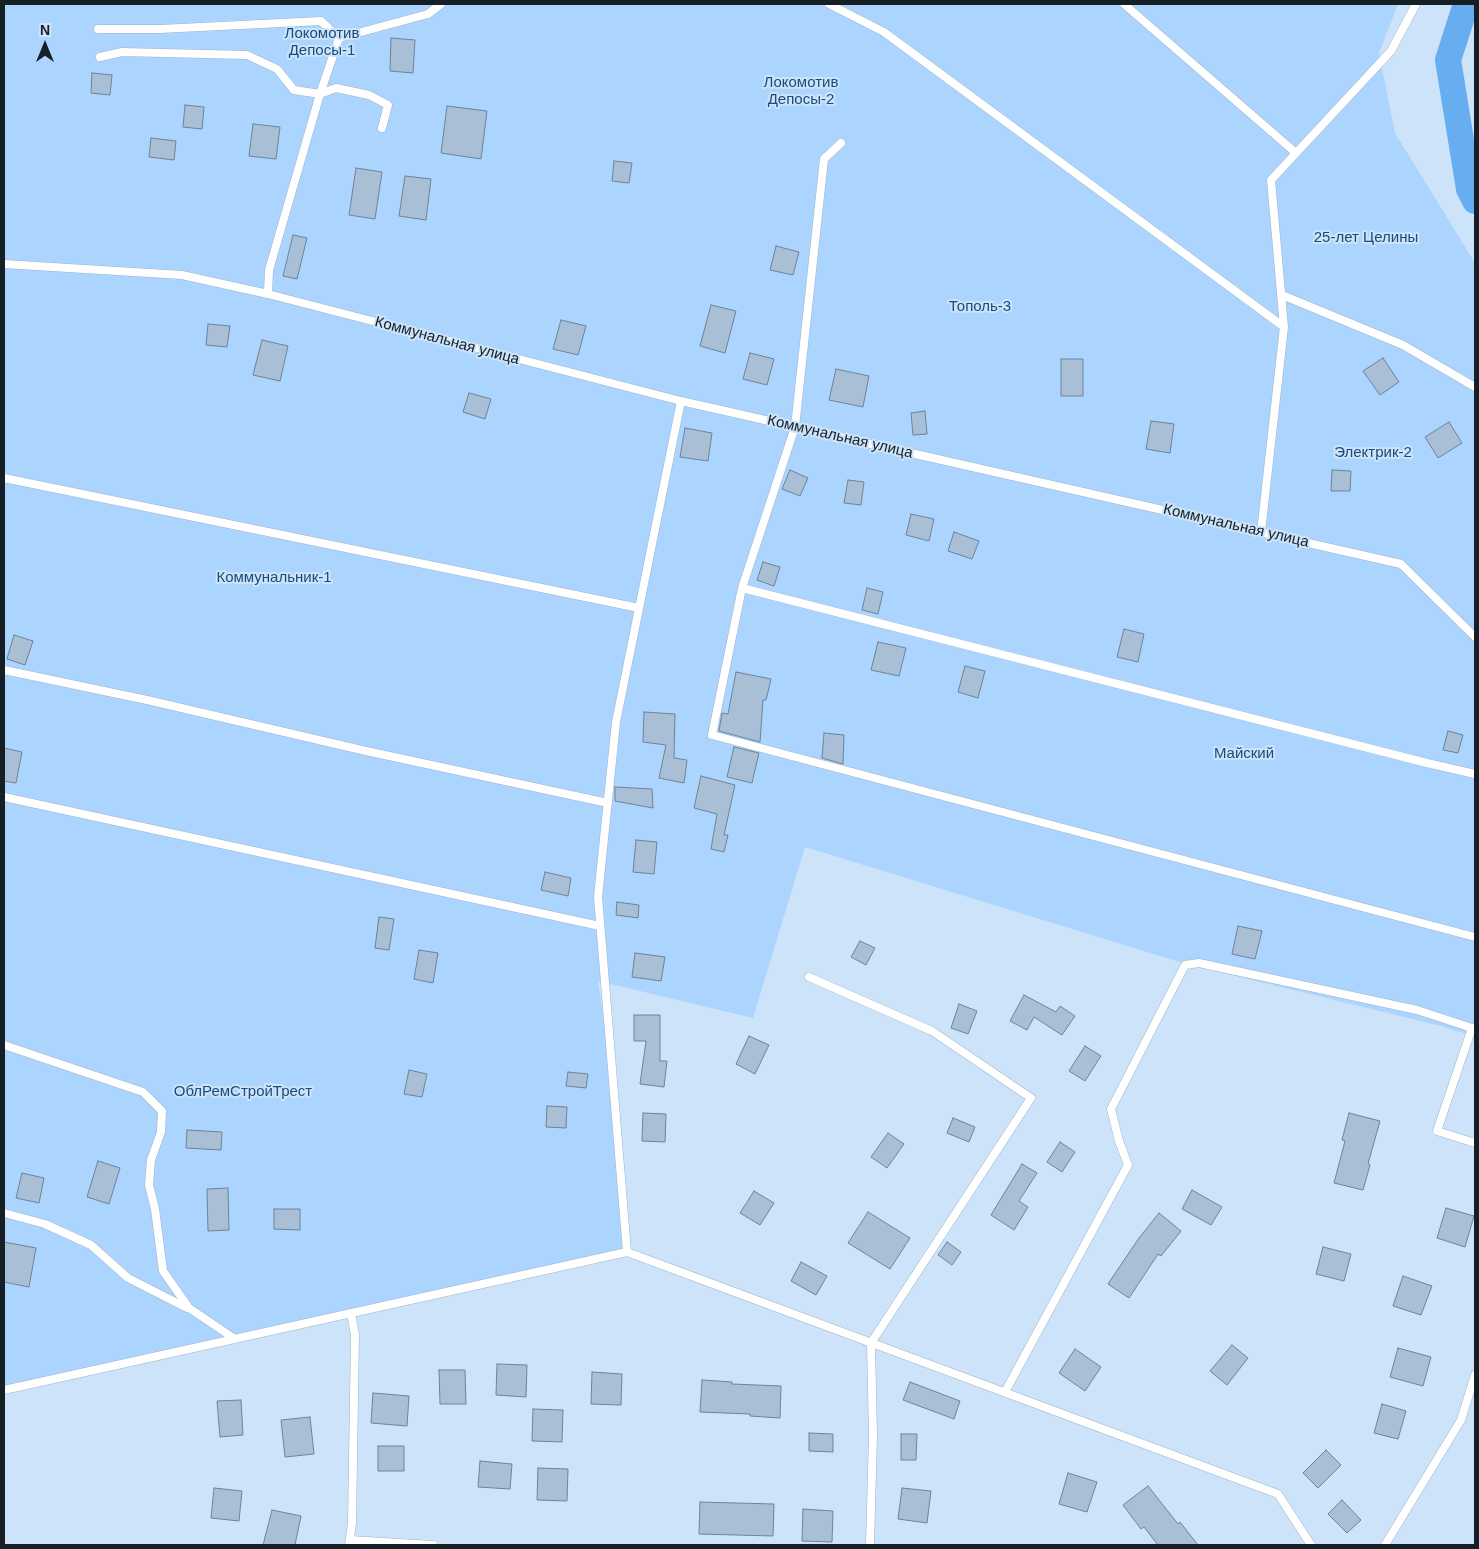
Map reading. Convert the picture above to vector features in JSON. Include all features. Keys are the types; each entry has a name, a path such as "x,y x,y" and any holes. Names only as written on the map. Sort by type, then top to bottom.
{"lane":[{"path":"339,38 428,14 441,4"},
{"path":"829,4 884,32 1284,327"},
{"path":"1124,4 1296,153"},
{"path":"1261,532 1284,327 1271,180 1391,51 1416,4"},
{"path":"98,28 160,29 321,21 339,38"},
{"path":"268,294 269,270 320,94 339,38"},
{"path":"100,57 122,52 247,55 278,69 294,90 320,94 336,88 369,95 388,105 382,128"},
{"path":"841,144 824,159 795,427 742,588 712,735 1475,937"},
{"name":"Коммунальная улица","path":"4,264 182,274 268,294 681,401 1401,564 1475,637"},
{"path":"1282,295 1403,345 1475,387"},
{"path":"626,1252 598,897 616,722 681,401"},
{"path":"4,478 640,608"},
{"path":"742,588 1475,774"},
{"path":"4,670 147,700 366,751 608,804"},
{"path":"4,797 600,926"},
{"path":"1005,1392 1128,1165 1119,1141 1111,1109 1185,965 1199,963 1417,1010 1474,1028 1437,1131 1475,1143"},
{"path":"809,977 932,1031 1031,1098 871,1343 873,1435 870,1545"},
{"path":"4,1045 143,1092 162,1110 161,1132 151,1160 148,1185 155,1209 163,1271 189,1308"},
{"path":"4,1213 45,1224 91,1245 128,1278 189,1308 235,1338"},
{"path":"4,1390 626,1252 1278,1494 1311,1545"},
{"path":"351,1313 355,1335 352,1522 349,1543 432,1545"},
{"path":"1385,1545 1461,1420 1475,1375"}],"green space":[{"path":"4,4 1398,4 1379,53 1395,133 1475,263 1475,1037 1441,1026 1183,963 805,847 753,1018 598,981 616,1101 627,1252 4,1390"}],"building":[{"path":"391,38 415,40 413,73 390,71"},
{"path":"92,73 112,75 110,95 91,93"},
{"path":"185,105 204,107 202,129 183,127"},
{"path":"447,106 487,111 481,159 441,153"},
{"path":"253,124 280,127 276,159 249,156"},
{"path":"151,138 176,141 174,160 149,157"},
{"path":"614,161 632,163 629,183 612,181"},
{"path":"356,168 382,172 375,219 349,215"},
{"path":"405,176 431,179 426,220 399,216"},
{"path":"293,235 307,238 297,279 283,276"},
{"path":"776,246 799,252 793,275 770,270"},
{"path":"711,305 736,311 725,353 700,346"},
{"path":"561,320 586,326 578,355 553,349"},
{"path":"208,324 230,326 227,347 206,345"},
{"path":"262,340 288,346 280,381 253,375"},
{"path":"750,353 774,359 767,385 743,379"},
{"path":"1383,358 1399,382 1380,395 1363,371"},
{"path":"1061,359 1083,359 1083,396 1061,396"},
{"path":"836,369 869,376 863,407 829,400"},
{"path":"469,393 491,399 485,419 463,412"},
{"path":"925,411 927,434 913,435 911,413"},
{"path":"1151,421 1174,424 1170,453 1146,449"},
{"path":"1449,422 1462,443 1438,458 1425,437"},
{"path":"685,428 712,433 708,461 680,457"},
{"path":"790,470 808,478 800,496 782,489"},
{"path":"1332,470 1351,471 1350,491 1331,491"},
{"path":"848,480 864,482 861,505 844,503"},
{"path":"911,514 934,519 929,541 906,535"},
{"path":"954,532 979,541 972,559 948,551"},
{"path":"763,562 780,567 774,586 757,580"},
{"path":"867,588 883,592 878,614 862,610"},
{"path":"1124,629 1144,634 1138,662 1117,657"},
{"path":"14,635 33,641 25,665 7,659"},
{"path":"878,642 906,648 899,676 871,670"},
{"path":"965,666 985,671 978,698 958,692"},
{"path":"736,672 771,679 766,700 763,700 760,742 719,731 722,713 728,714"},
{"path":"644,712 675,714 674,758 687,760 684,783 659,778 666,745 643,742"},
{"path":"1448,731 1463,735 1458,753 1443,750"},
{"path":"824,733 844,735 843,764 822,758"},
{"path":"734,747 759,753 752,783 727,777"},
{"path":"4,748 22,752 16,783 4,781"},
{"path":"701,776 735,785 724,835 728,835 724,852 711,849 717,814 694,808"},
{"path":"615,787 652,789 653,808 615,801"},
{"path":"636,840 657,842 654,874 633,872"},
{"path":"545,872 571,878 568,896 541,890"},
{"path":"617,902 639,905 638,918 616,915"},
{"path":"379,917 394,919 389,950 375,948"},
{"path":"1238,926 1262,931 1255,959 1232,954"},
{"path":"860,941 875,948 866,965 851,957"},
{"path":"419,950 438,953 433,983 414,979"},
{"path":"635,953 665,957 661,981 632,977"},
{"path":"1024,995 1056,1012 1060,1006 1075,1016 1062,1035 1034,1017 1027,1030 1010,1021"},
{"path":"959,1004 977,1011 968,1034 951,1028"},
{"path":"634,1015 660,1015 660,1061 667,1061 664,1087 640,1084 646,1041 634,1041"},
{"path":"749,1036 769,1045 755,1074 736,1064"},
{"path":"1085,1046 1101,1056 1085,1081 1069,1071"},
{"path":"409,1070 427,1074 422,1097 404,1094"},
{"path":"568,1072 588,1074 586,1088 566,1086"},
{"path":"547,1106 567,1107 566,1128 546,1127"},
{"path":"643,1113 666,1114 665,1142 642,1141"},
{"path":"1349,1113 1380,1121 1363,1190 1334,1183 1345,1141 1342,1140"},
{"path":"953,1118 975,1127 969,1142 947,1133"},
{"path":"187,1130 222,1132 221,1150 186,1148"},
{"path":"888,1133 904,1144 887,1168 871,1157"},
{"path":"1060,1142 1075,1152 1062,1172 1047,1162"},
{"path":"98,1161 120,1168 109,1204 87,1197"},
{"path":"1022,1164 1037,1173 1019,1201 1028,1207 1014,1230 991,1215"},
{"path":"22,1173 44,1178 39,1203 16,1198"},
{"path":"228,1188 229,1230 208,1231 207,1189"},
{"path":"1192,1190 1222,1207 1211,1225 1182,1209"},
{"path":"754,1191 774,1203 760,1225 740,1213"},
{"path":"1446,1208 1474,1216 1465,1247 1437,1238"},
{"path":"274,1209 300,1209 300,1230 274,1229"},
{"path":"868,1212 910,1238 890,1269 848,1243"},
{"path":"1159,1213 1181,1231 1161,1256 1158,1254 1129,1298 1108,1284 1139,1238"},
{"path":"4,1242 36,1248 29,1287 4,1282"},
{"path":"947,1242 961,1252 952,1265 938,1255"},
{"path":"1323,1247 1351,1254 1344,1281 1316,1274"},
{"path":"801,1262 827,1276 816,1295 791,1281"},
{"path":"1403,1276 1432,1286 1421,1315 1393,1306"},
{"path":"1232,1345 1248,1358 1227,1385 1210,1371"},
{"path":"1398,1348 1431,1357 1423,1386 1390,1377"},
{"path":"1075,1349 1101,1367 1085,1391 1059,1373"},
{"path":"497,1364 527,1365 526,1397 496,1395"},
{"path":"439,1370 465,1370 466,1404 440,1404"},
{"path":"592,1372 622,1374 621,1405 591,1404"},
{"path":"702,1380 732,1382 732,1384 781,1386 780,1418 750,1416 750,1414 700,1412"},
{"path":"910,1382 960,1401 954,1419 903,1400"},
{"path":"373,1393 409,1396 407,1426 371,1423"},
{"path":"241,1400 243,1435 220,1437 217,1401"},
{"path":"1382,1404 1406,1411 1398,1439 1374,1433"},
{"path":"533,1409 563,1410 562,1442 532,1441"},
{"path":"310,1417 314,1454 285,1457 281,1420"},
{"path":"809,1433 833,1434 833,1452 809,1451"},
{"path":"901,1434 917,1434 916,1460 901,1460"},
{"path":"378,1446 404,1446 404,1471 378,1471"},
{"path":"1326,1450 1341,1465 1318,1488 1303,1473"},
{"path":"480,1461 512,1464 510,1489 478,1487"},
{"path":"538,1468 568,1469 567,1501 537,1500"},
{"path":"1068,1473 1097,1482 1087,1512 1059,1504"},
{"path":"1148,1486 1178,1524 1180,1522 1198,1545 1158,1545 1144,1527 1141,1529 1123,1505"},
{"path":"214,1488 242,1491 239,1521 211,1518"},
{"path":"902,1488 931,1491 927,1523 898,1519"},
{"path":"1342,1500 1361,1520 1347,1533 1328,1514"},
{"path":"700,1502 774,1504 773,1536 699,1534"},
{"path":"803,1509 833,1511 832,1542 802,1541"},
{"path":"272,1510 301,1516 295,1545 263,1545"}],"waterway":[{"path":"1466,4 1448,60 1469,189 1475,201"}],"park label":[{"name":"Локомотив Депосы-1","path":"322,42"},
{"name":"Локомотив Депосы-2","path":"801,92"},
{"name":"25-лет Целины","path":"1366,238"},
{"name":"Тополь-3","path":"980,307"},
{"name":"Электрик-2","path":"1373,453"},
{"name":"Коммунальник-1","path":"274,578"},
{"name":"Майский","path":"1244,754"},
{"name":"ОблРемСтройТрест","path":"243,1092"}]}
